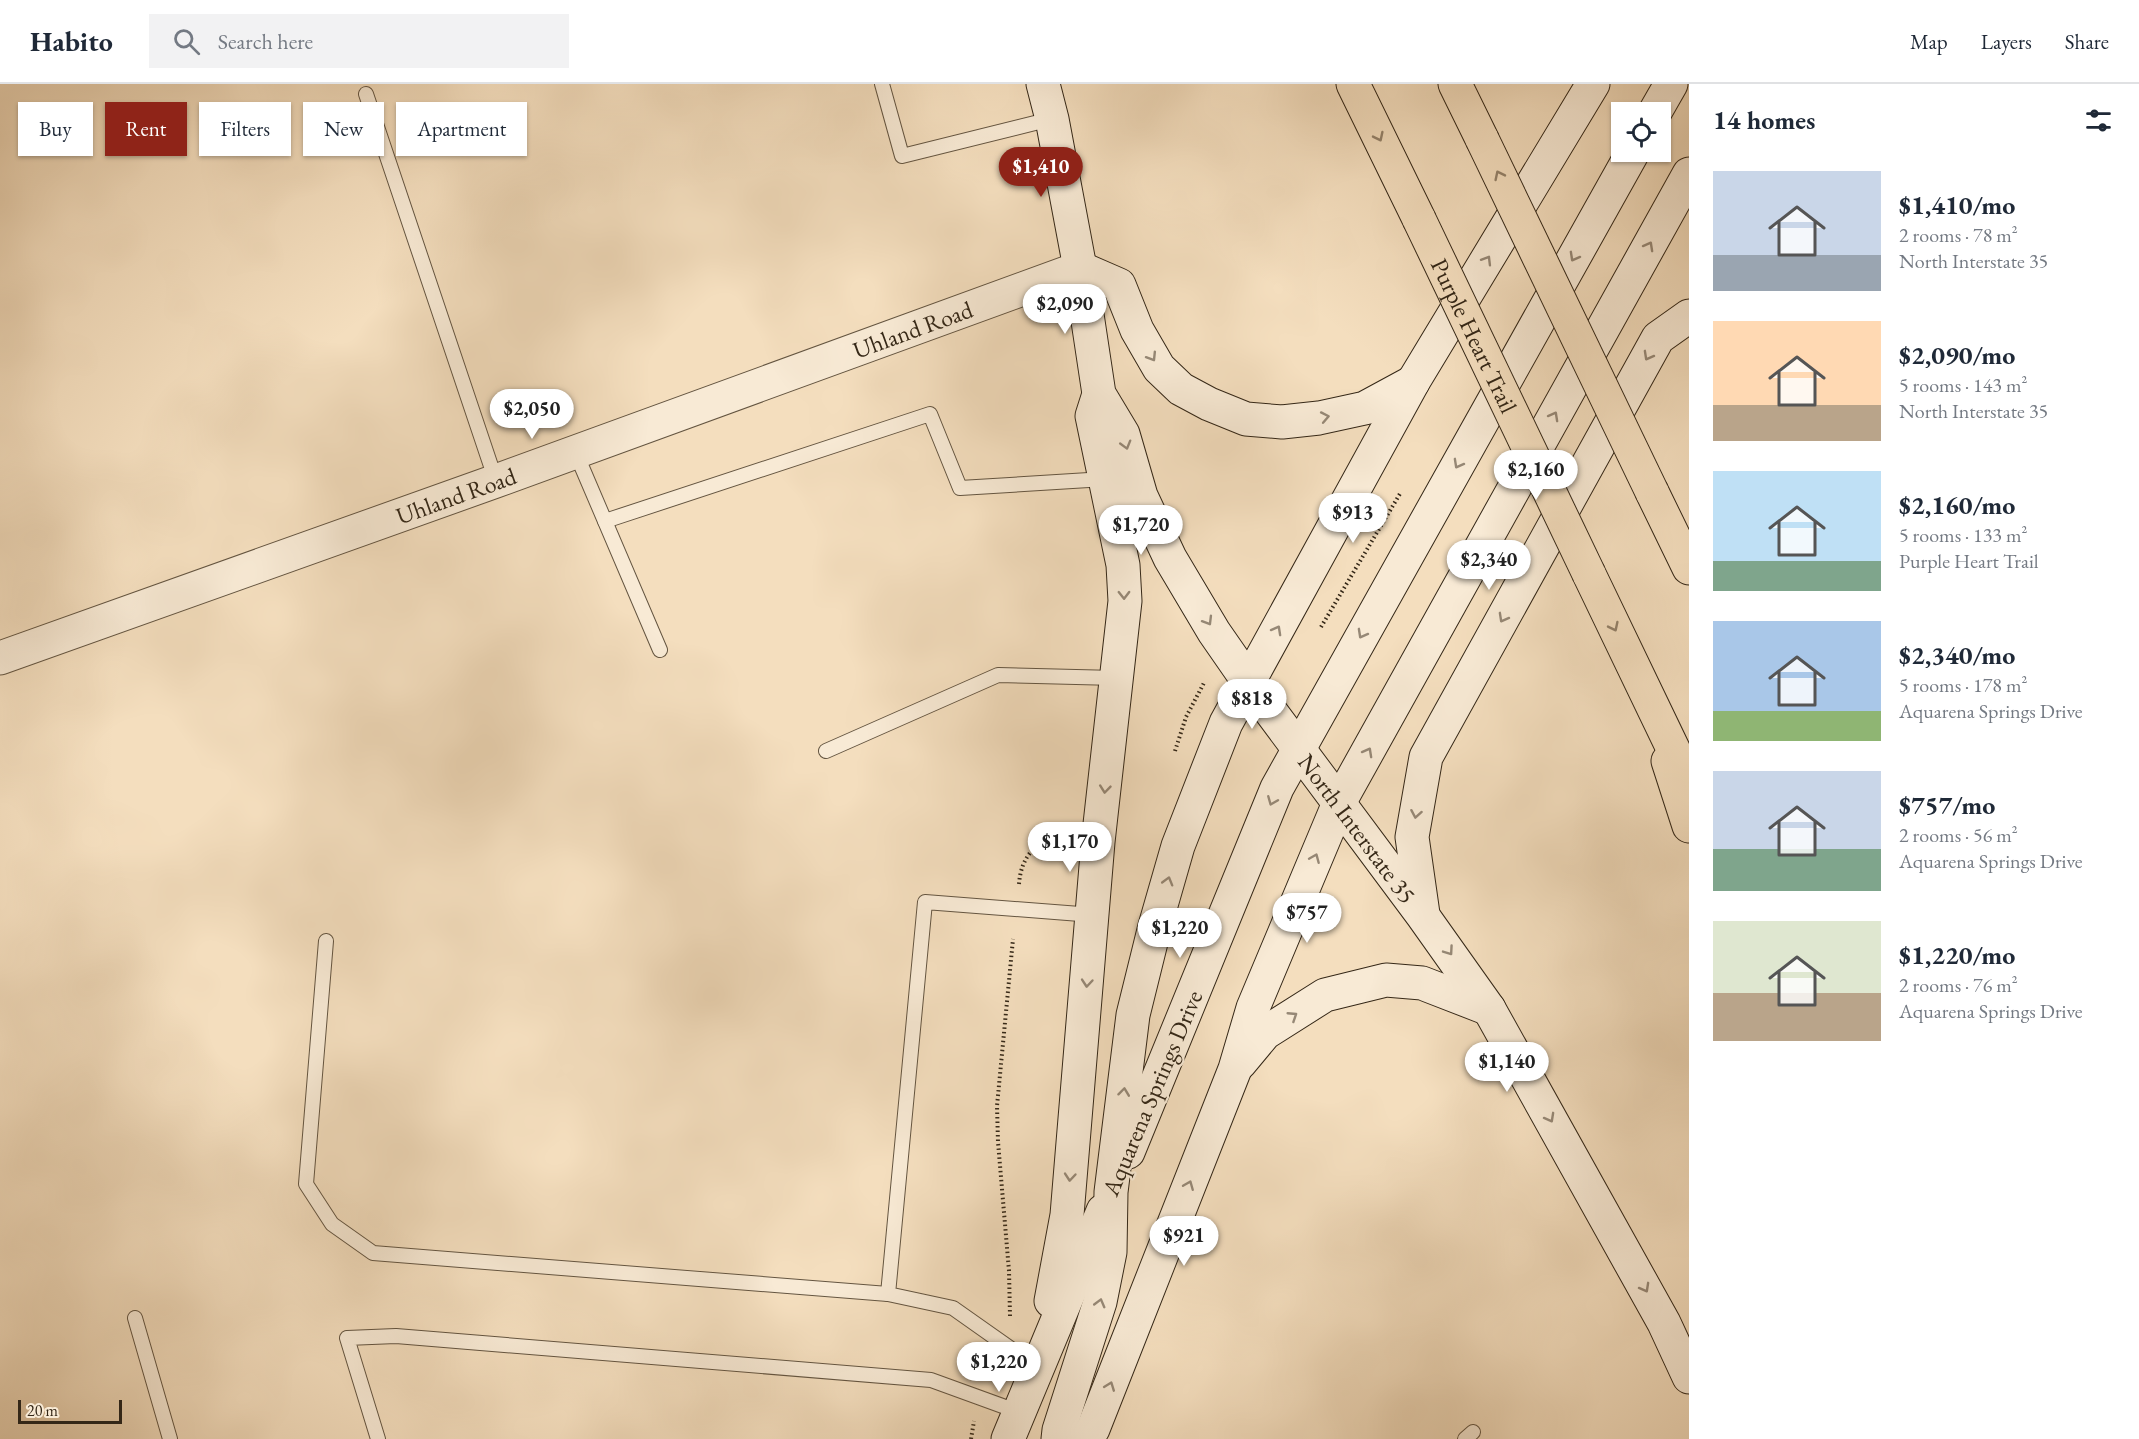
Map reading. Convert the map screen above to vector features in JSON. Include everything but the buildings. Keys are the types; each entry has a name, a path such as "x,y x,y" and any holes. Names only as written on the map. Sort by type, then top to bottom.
{"highway":[{"name":"Purple Heart Trail","path":"1353,84 1689,782"},
{"path":"1455,84 1689,568"},
{"path":"1644,688 1689,826"}],"main road":[{"name":"North Interstate 35","path":"1043,84 1052,119 1080,268 1100,394 1123,434 1141,496 1170,558 1214,632 1248,681 1490,1009 1664,1323 1689,1377"},
{"path":"1058,1439 1101,1302 1110,1252 1111,1192 1134,1015 1155,926 1178,846 1226,723 1413,382 1593,84"},
{"path":"1661,102 1671,84"},
{"name":"Aquarena Springs Drive","path":"1014,1425 1277,788 1627,162"},
{"path":"1086,1439 1093,1429 1235,1069 1253,1008 1339,803 1689,174"},
{"path":"1080,268 1119,285 1146,348 1159,368 1180,389 1246,419 1282,422 1319,418 1365,408 1413,382"},
{"name":"Uhland Road","path":"0,658 496,481 1080,268"},
{"path":"1423,916 1412,837 1426,757 1658,338 1689,316"},
{"path":"1038,1368 1067,1215 1098,842 1125,602 1123,565 1092,416 1100,394"},
{"path":"1235,1069 1265,1033 1325,995 1386,980 1422,983 1490,1009"}],"lane":[{"path":"882,84 902,156 1052,119"},
{"path":"366,93 496,481"},
{"path":"605,521 930,414 960,488 1106,479"},
{"path":"576,451 660,650"},
{"path":"826,751 998,675 1116,678"},
{"path":"888,1294 925,902 1016,907 1093,915"},
{"path":"326,941 306,1184 332,1224 373,1253 888,1294 953,1308 1038,1368"},
{"path":"135,1318 170,1439"},
{"path":"378,1439 347,1338 396,1336 931,1380 1014,1425"}],"path":[{"path":"1019,885 1020,869 1026,857 1038,846 1056,838 1067,838"},
{"path":"1010,1316 1009,1270 997,1106 1013,939"},
{"path":"971,1439 974,1417"}]}
